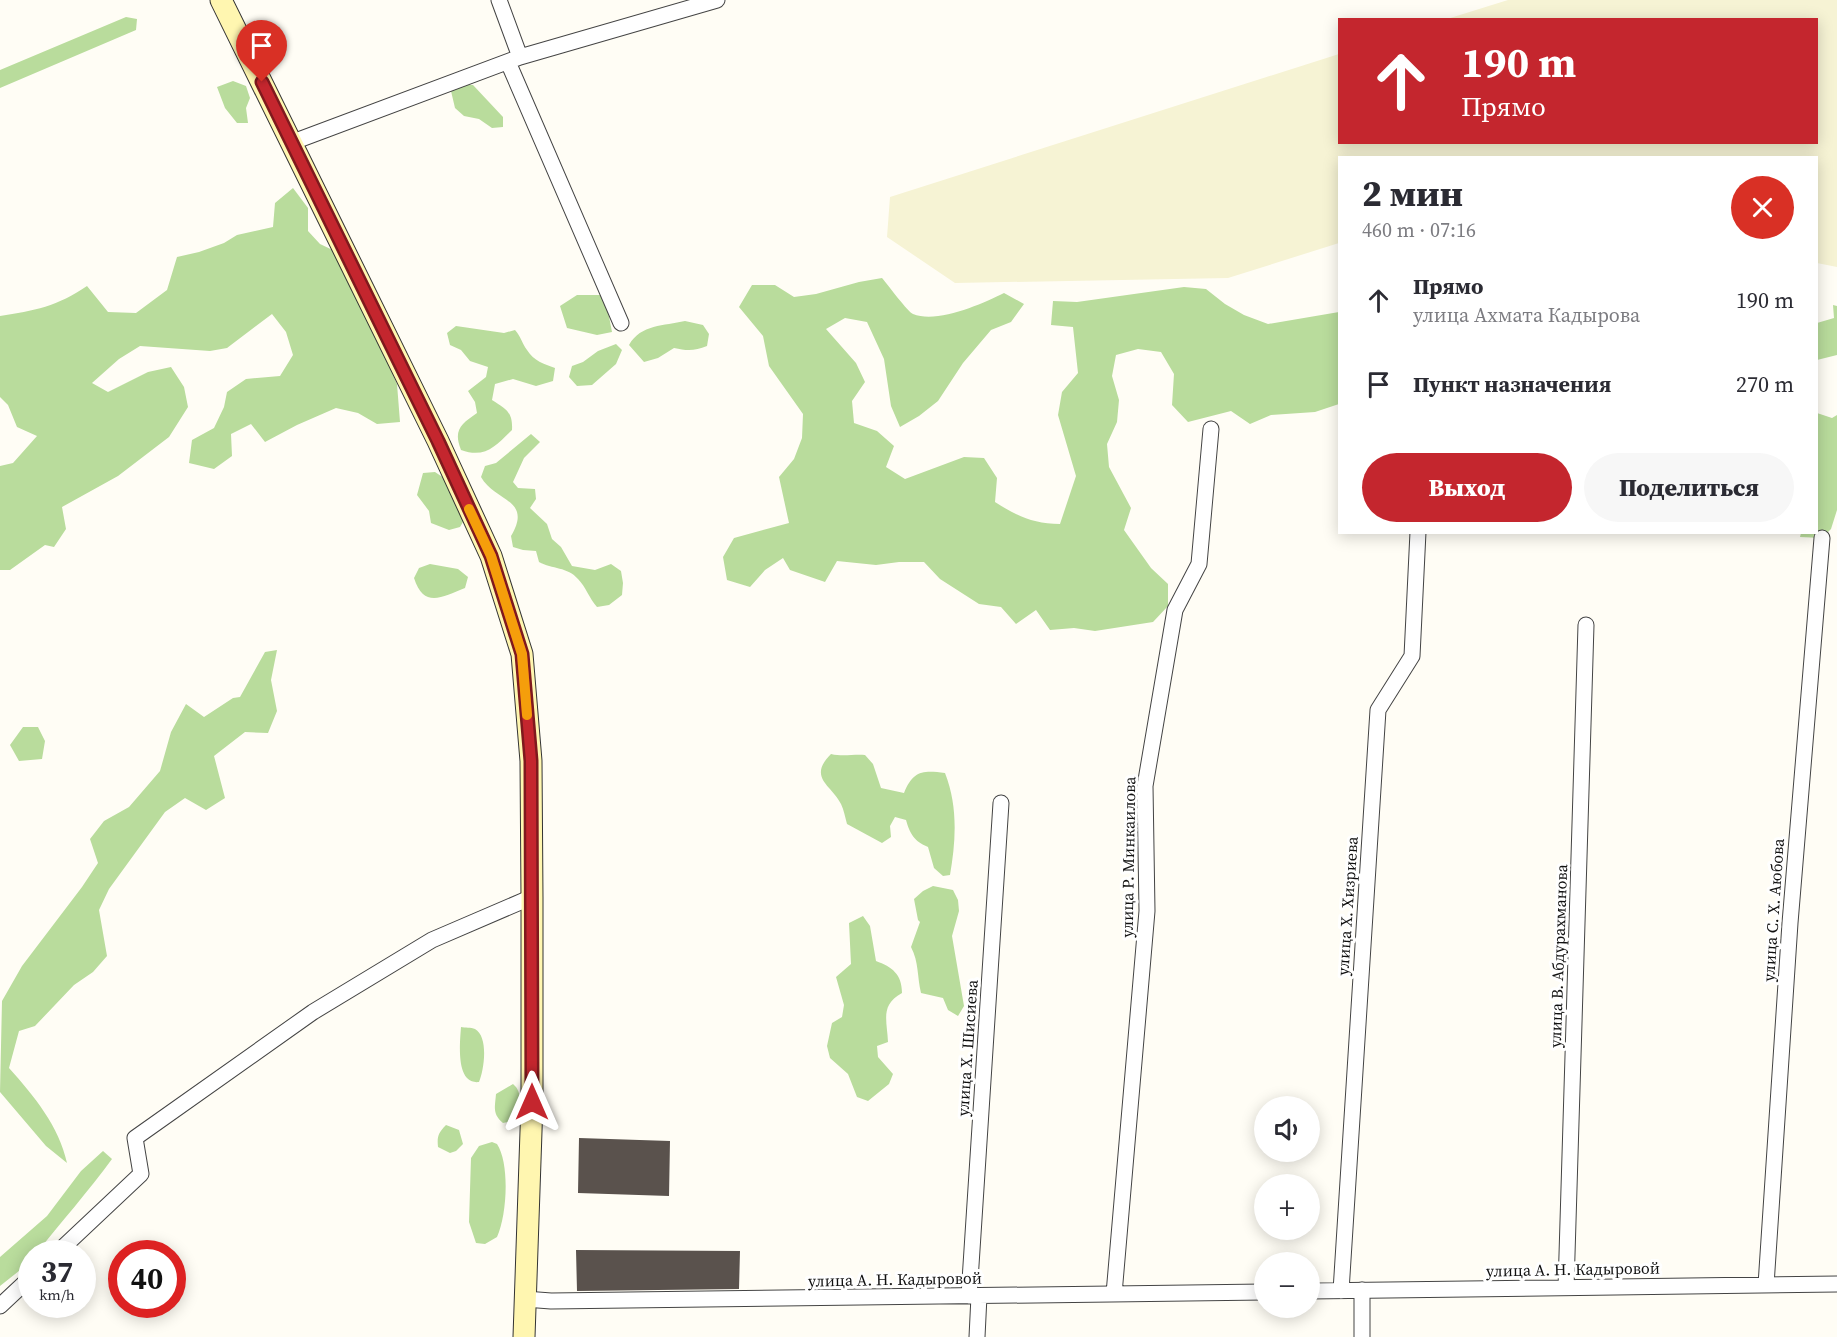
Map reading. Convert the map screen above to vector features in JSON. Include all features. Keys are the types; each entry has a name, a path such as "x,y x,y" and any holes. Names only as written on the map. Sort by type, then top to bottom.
{"street":[{"path":"221,0 438,441 491,556 522,654 531,761 532,897 532,1102 524,1337"},
{"path":"499,0 514,59 621,323"},
{"path":"292,142 514,59 717,0"},
{"name":"улица Р. Минкаилова","path":"1114,1294 1147,911 1145,786 1175,610 1199,564 1211,429"},
{"name":"улица Х. Хизриева","path":"1341,1291 1378,710 1412,656 1418,534"},
{"name":"улица С. Х. Аюбова","path":"1766,1285 1790,922 1822,538"},
{"name":"улица В. Абдурахманова","path":"1566,1288 1586,626"},
{"name":"улица Х. Шисиева","path":"977,1337 974,1296 1001,803"},
{"path":"71,1240 141,1174 135,1138 313,1012 432,940 532,897"},
{"name":"улица А. Н. Кадыровой","path":"1320,1291 1837,1284"},
{"path":"0,1306 18,1289"},
{"path":"1362,1290 1362,1337"},
{"name":"улица А. Н. Кадыровой","path":"525,1299 552,1301 1254,1292"}],"shaded area":[{"path":"1508,0 1837,0 1837,267 1818,263 1818,156 1338,156 1338,243 1228,278 955,283 887,237 890,197 1338,54 1338,144 1818,144 1818,18 1450,18"}],"green space":[{"path":"126,17 137,19 136,30 0,88 0,70"},
{"path":"233,81 246,86 250,98 246,108 248,123 237,123 225,108 217,87"},
{"path":"461,84 473,85 503,117 503,127 492,128 479,119 464,116 455,108 451,91"},
{"path":"293,188 308,208 308,231 320,244 341,254 397,384 400,422 377,424 358,413 336,408 265,442 251,424 231,434 232,456 214,469 189,463 192,440 214,428 224,407 227,392 246,379 280,376 293,355 286,332 272,314 227,348 210,351 140,346 119,359 92,383 108,392 148,372 171,367 184,387 188,407 169,437 118,476 62,507 66,529 54,547 45,545 10,570 0,570 0,466 13,463 37,436 17,427 8,405 0,397 0,316 45,307 87,286 108,312 136,313 167,290 177,257 224,243 237,235 273,227 275,203"},
{"path":"882,278 910,312 923,316 947,315 1004,293 1024,304 1011,322 991,330 963,363 938,401 900,427 891,406 884,359 867,322 845,318 826,329 856,363 865,382 852,401 854,423 877,431 894,446 886,467 905,479 964,457 984,458 997,478 995,502 1033,521 1060,524 1076,476 1058,415 1062,392 1078,373 1073,327 1051,325 1053,301 1077,302 1184,287 1206,289 1244,315 1268,324 1338,312 1338,404 1315,412 1271,415 1250,424 1231,411 1188,422 1172,405 1174,374 1161,352 1138,349 1116,355 1112,376 1119,400 1117,422 1107,444 1109,467 1131,508 1124,530 1151,568 1168,584 1168,606 1153,622 1095,631 1074,628 1050,630 1036,610 1016,624 1001,607 979,604 940,579 924,562 876,565 837,561 825,582 790,570 783,558 765,570 750,587 727,580 723,557 734,538 789,523 779,477 794,459 802,438 803,414 769,366 763,336 739,307 752,285 775,285 794,297 816,294"},
{"path":"577,295 601,295 607,306 612,332 597,335 567,328 560,306"},
{"path":"1833,305 1837,306 1837,355 1818,360 1818,323 1834,318"},
{"path":"685,321 703,325 709,334 707,346 691,350 674,348 658,358 644,362 629,345 646,329"},
{"path":"456,326 504,333 515,330 533,357 555,368 553,381 536,386 513,379 495,384 492,400 510,415 512,430 484,452 461,450 459,443 460,428 477,413 475,402 468,391 486,377 488,367 470,361 461,350 450,345 447,333"},
{"path":"616,344 622,350 616,364 592,385 577,386 569,377 572,366"},
{"path":"1818,413 1832,418 1837,415 1837,510 1831,529 1822,538 1800,537 1801,534 1818,534"},
{"path":"531,434 540,442 524,458 513,482 518,488 535,489 536,499 530,508 547,524 552,539 561,547 572,566 595,570 611,564 621,571 622,595 609,605 597,607 574,575 539,562 536,551 513,547 511,536 517,524 518,515 515,508 487,485 481,477 485,466 496,463"},
{"path":"435,472 444,478 466,517 460,527 449,530 431,523 429,511 417,495 423,473"},
{"path":"430,564 458,569 468,577 465,588 435,598 423,594 414,578 419,568"},
{"path":"277,650 271,680 277,711 268,733 245,732 214,756 225,798 206,810 185,798 165,812 109,889 99,910 107,956 93,972 74,985 35,1026 19,1031 9,1068 52,1124 67,1163 46,1146 0,1092 2,1001 22,966 98,863 90,839 104,821 129,807 160,771 171,732 186,704 204,717 233,698 240,697 265,652"},
{"path":"23,727 38,727 45,741 42,759 19,761 10,745"},
{"path":"831,754 865,755 873,764 881,788 904,793 911,780 919,774 924,772 945,773 952,798 955,823 950,875 943,876 934,868 928,847 913,836 906,820 895,817 890,826 891,837 882,843 847,824 841,804 821,775 824,762"},
{"path":"933,886 953,890 958,900 959,911 952,936 964,1006 958,1016 948,1010 943,998 921,993 917,964 911,947 920,922 914,899"},
{"path":"863,916 870,926 876,961 895,972 902,986 902,993 890,1003 886,1014 888,1042 877,1046 878,1057 893,1074 889,1084 868,1101 857,1097 848,1074 830,1058 827,1046 832,1023 842,1017 844,1005 836,977 851,964 849,923"},
{"path":"461,1027 475,1029 482,1039 484,1062 479,1082 471,1081 462,1070"},
{"path":"513,1084 520,1096 516,1120 503,1123 496,1113 496,1094"},
{"path":"446,1125 459,1130 463,1144 450,1153 438,1147 439,1135"},
{"path":"492,1142 497,1144 504,1164 506,1190 503,1216 497,1237 485,1244 476,1243 469,1222 471,1158 479,1146"},
{"path":"103,1151 112,1159 47,1240 19,1240 47,1216 81,1171"},
{"path":"18,1241 18,1272 0,1286 0,1257"}],"building":[{"path":"579,1138 670,1141 669,1196 578,1193"},
{"path":"576,1250 740,1251 739,1289 577,1291"}],"slow traffic":[{"path":"469,509 491,556 522,654 527,715"}],"route":[{"path":"262,82 438,441 491,556 522,654 531,761 532,1102"}]}
